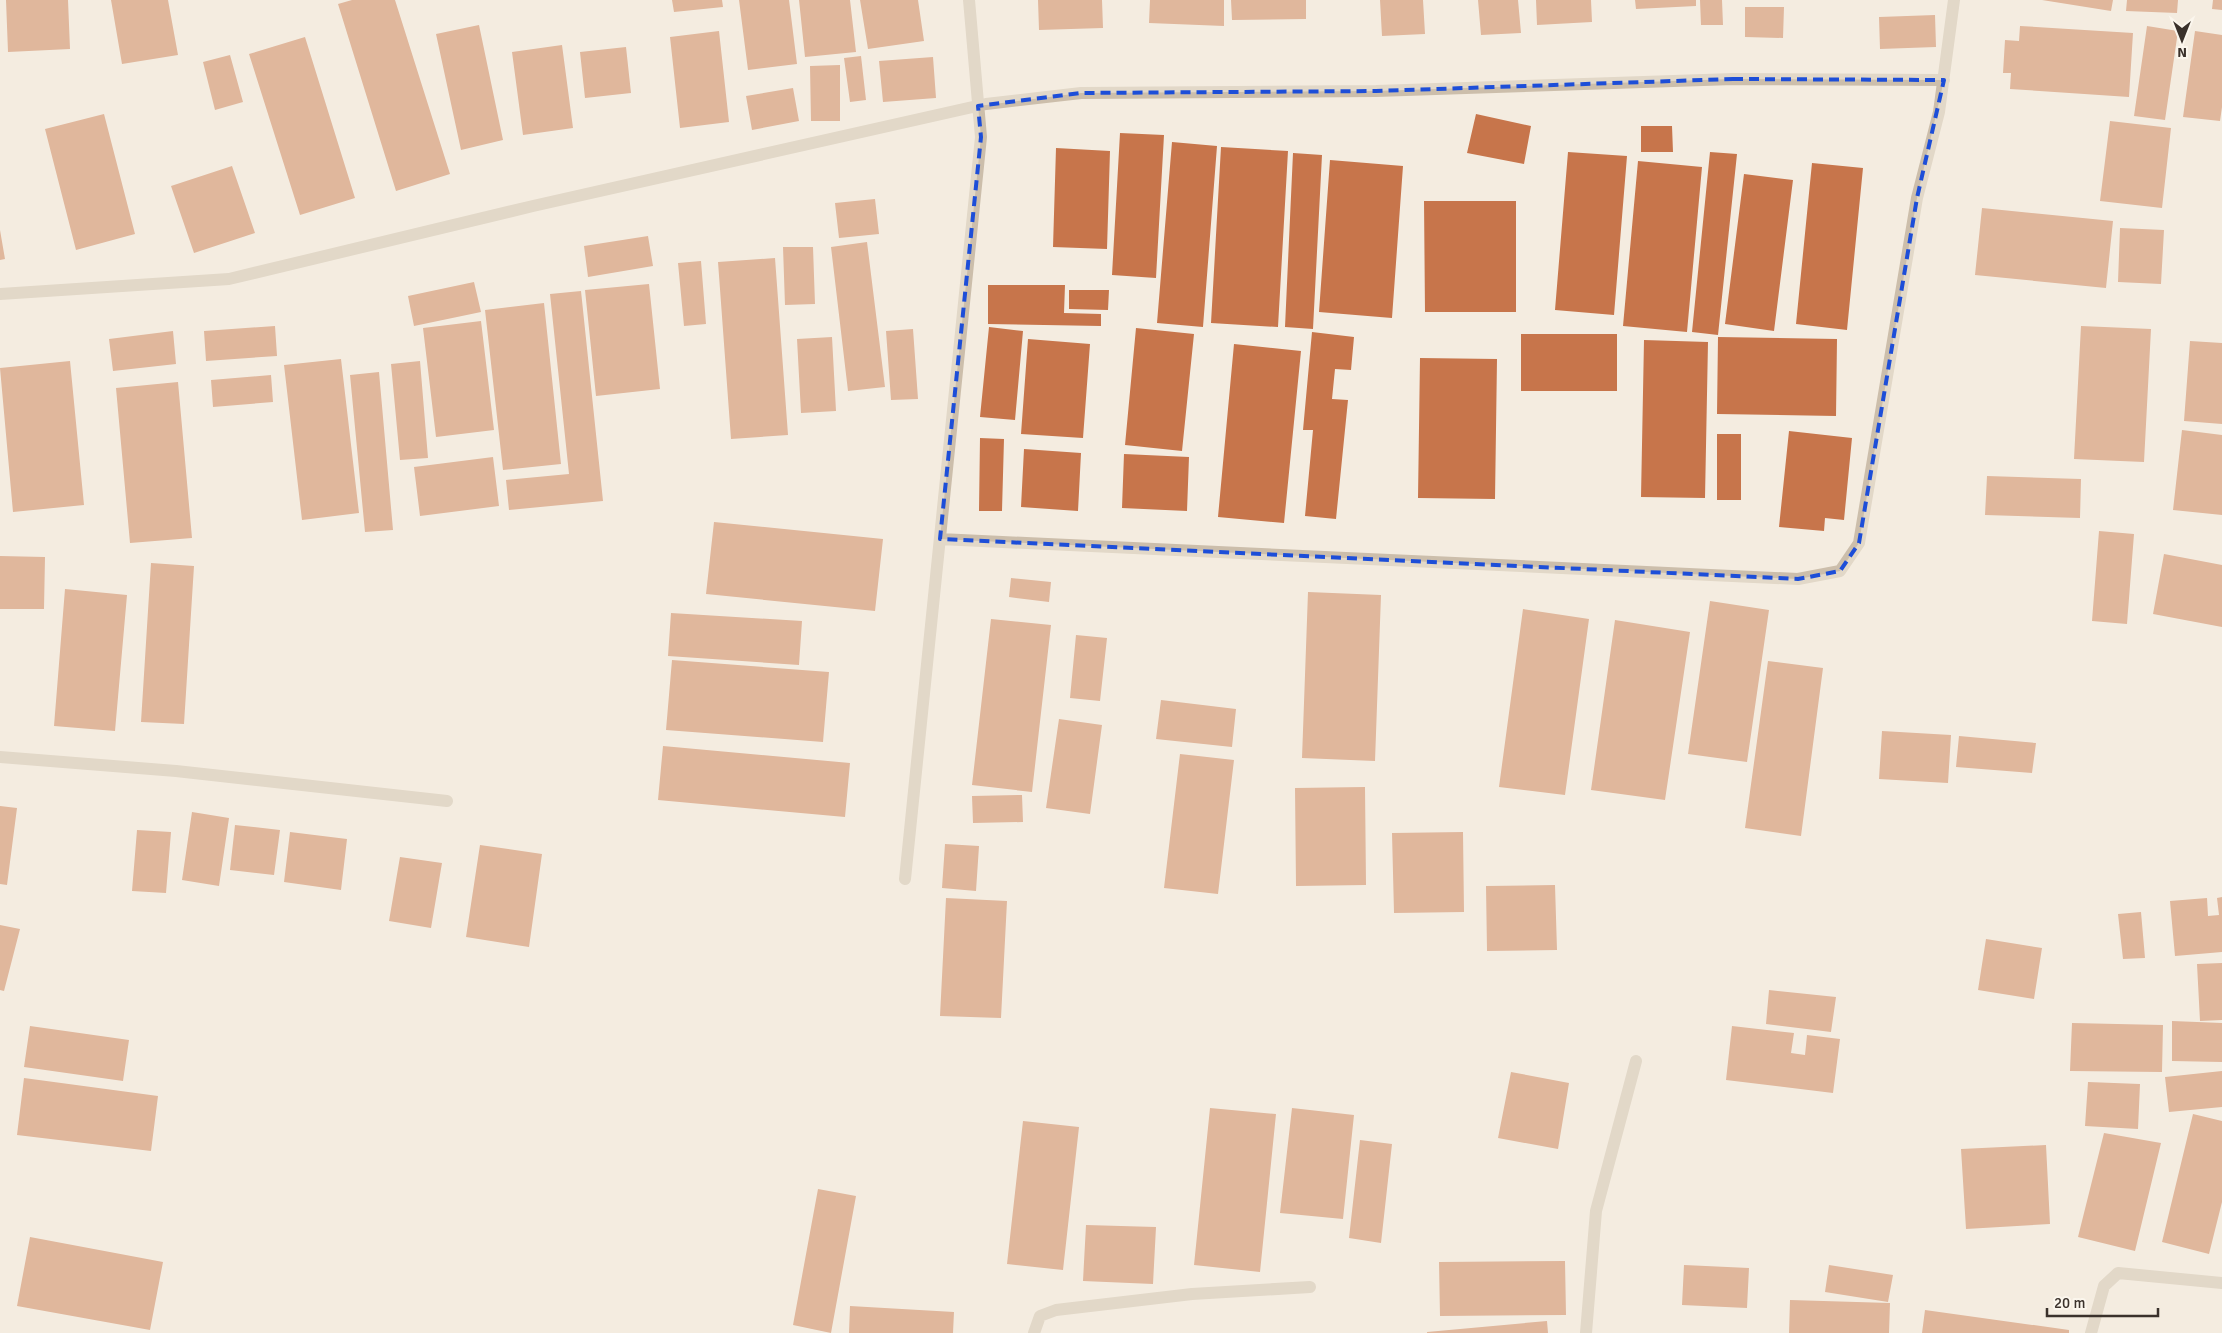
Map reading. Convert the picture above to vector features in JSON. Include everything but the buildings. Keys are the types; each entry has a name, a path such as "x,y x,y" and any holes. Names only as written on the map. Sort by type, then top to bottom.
{"street":[{"path":"905,879 981,137 970,0"},
{"path":"940,539 1798,579 1840,571 1859,543 1917,198 1939,112 1954,0"},
{"path":"0,294 229,279 542,204 978,106 1081,93 1376,92 1733,79 1944,80"},
{"path":"0,757 176,771 447,801"},
{"path":"1586,1333 1596,1212 1636,1061"},
{"path":"2092,1333 2104,1286 2118,1273 2222,1283"},
{"path":"1034,1333 1040,1316 1056,1310 1192,1294 1310,1287"}],"highlighted area":[{"path":"1733,79 1944,80 1917,198 1859,543 1840,571 1798,579 940,539 981,137 978,106 1081,93 1376,91"}]}
